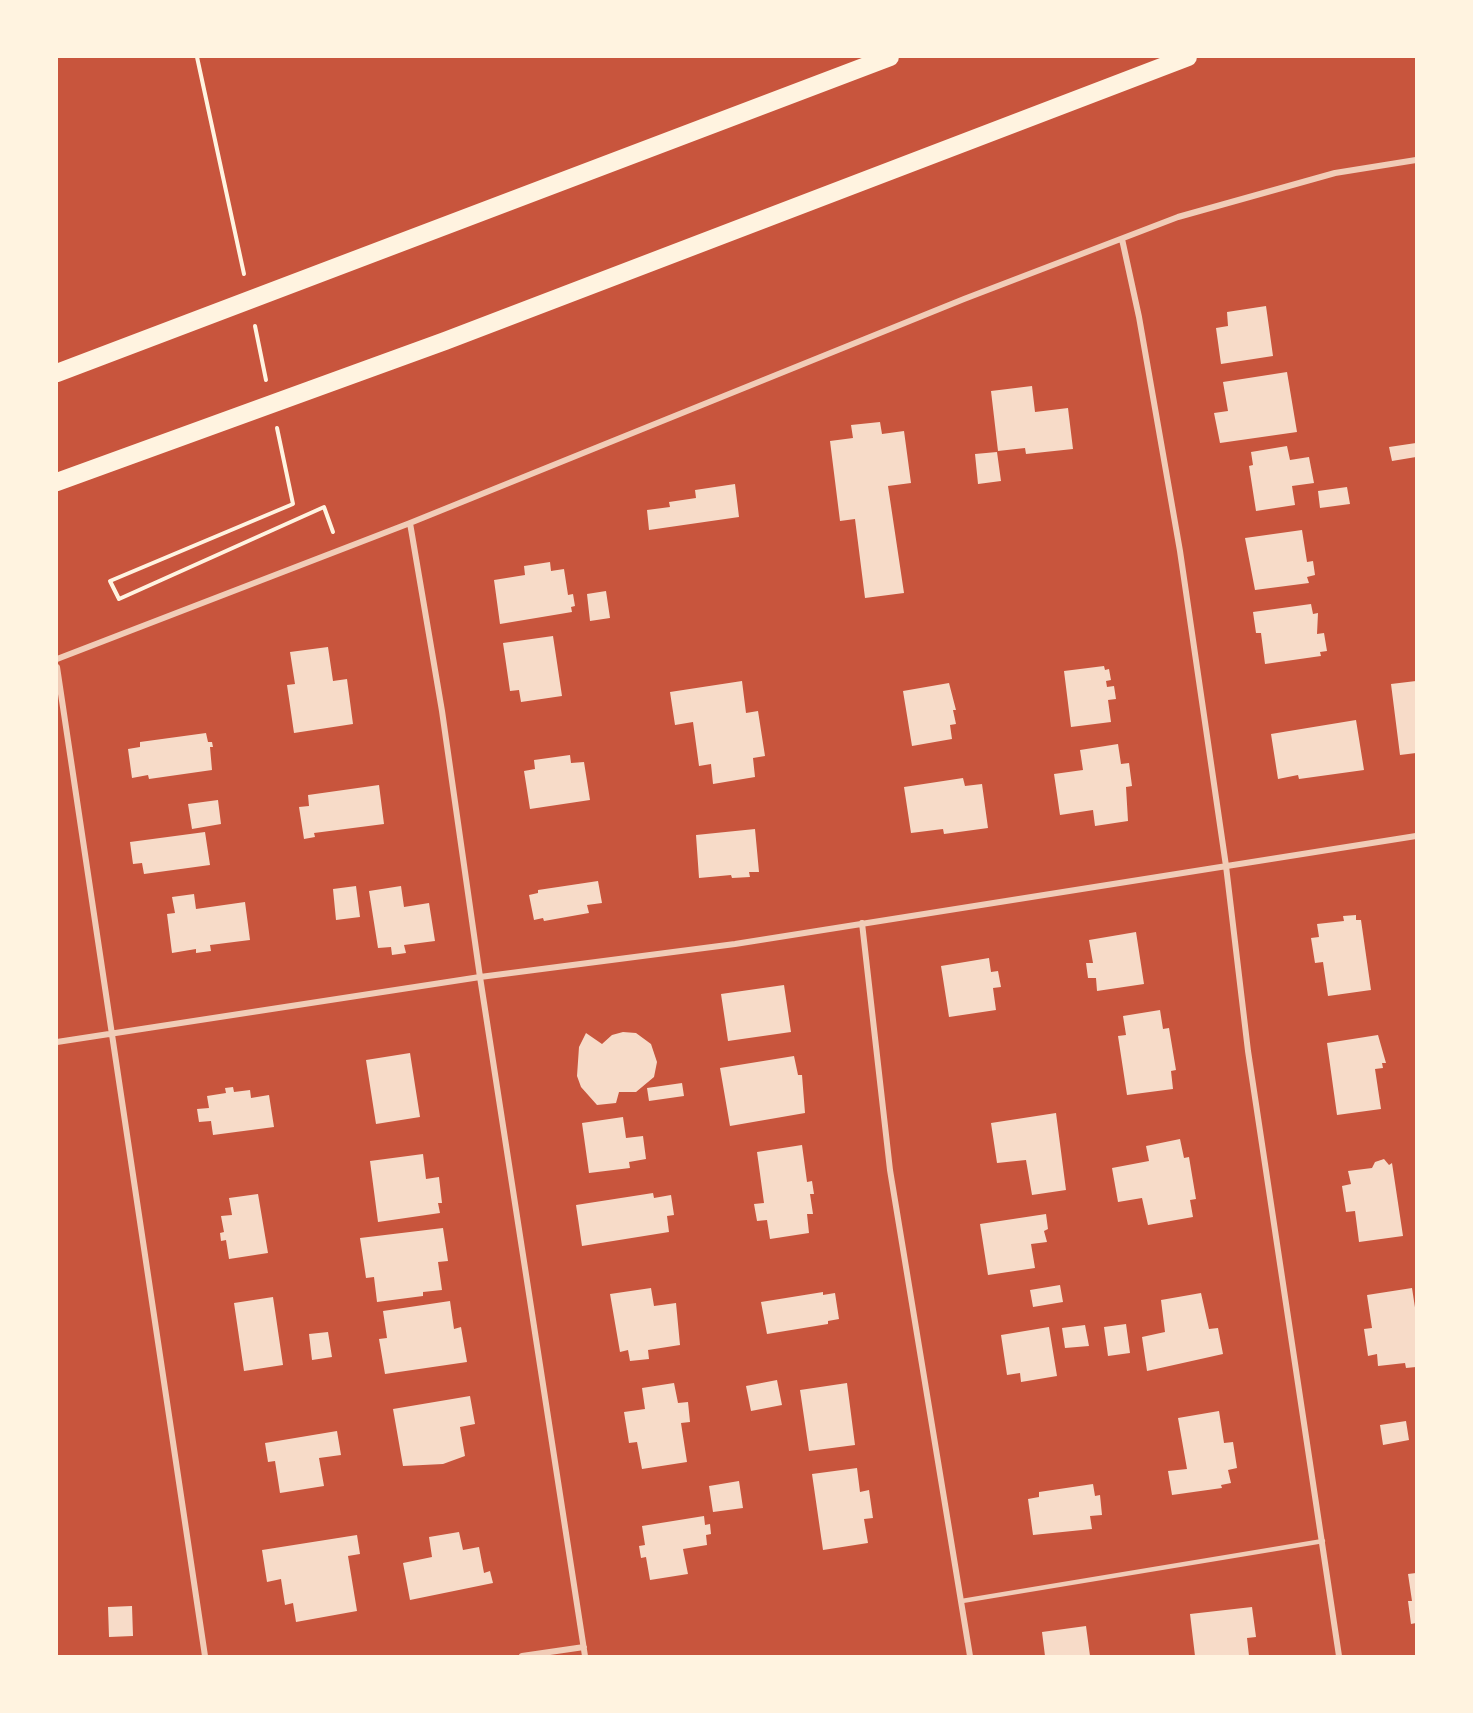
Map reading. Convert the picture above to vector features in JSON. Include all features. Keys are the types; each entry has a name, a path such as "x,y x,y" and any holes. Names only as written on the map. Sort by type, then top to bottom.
{"highway":[{"path":"57,373 890,57"},
{"path":"57,482 445,340 1188,57"},
{"path":"57,495 152,447"}],"street":[{"path":"57,659 410,523 964,299 1178,217 1335,172 1416,160"},
{"path":"1122,239 1139,317 1180,551 1226,866 1248,1051 1339,1656"},
{"path":"410,523 442,711 480,977 585,1656"},
{"path":"57,667 205,1656"},
{"path":"57,1042 480,977 735,944 1416,836"},
{"path":"862,923 890,1170 970,1656"},
{"path":"522,1656 584,1647"}],"lane":[{"path":"962,1601 1323,1541"}],"path":[{"path":"197,57 246,286"},
{"path":"254,321 268,389"},
{"path":"276,424 293,504 110,582 119,599 324,507 339,550"}],"building":[{"path":"1266,306 1273,356 1221,364 1216,328 1228,326 1227,312"},
{"path":"1287,372 1297,432 1220,443 1214,413 1228,411 1223,382"},
{"path":"1032,386 1035,412 1068,408 1073,449 1026,454 1025,448 998,451 991,391"},
{"path":"880,422 882,434 904,431 911,483 888,486 904,593 865,598 855,519 840,521 830,441 853,438 851,425"},
{"path":"1416,443 1416,457 1392,461 1389,447"},
{"path":"1287,446 1290,460 1309,457 1314,483 1292,486 1295,505 1256,511 1249,466 1253,465 1251,452"},
{"path":"997,452 1001,481 978,484 975,454"},
{"path":"735,484 739,517 649,530 647,510 670,507 669,502 696,498 695,490"},
{"path":"1347,487 1350,504 1320,508 1318,491"},
{"path":"1302,530 1307,562 1313,561 1315,575 1307,577 1309,583 1255,590 1245,538"},
{"path":"550,562 551,571 564,569 568,595 573,594 575,606 571,607 572,612 500,624 494,580 525,575 524,566"},
{"path":"606,591 610,618 590,621 587,594"},
{"path":"1311,604 1313,614 1318,613 1317,634 1324,633 1327,651 1320,652 1321,656 1265,664 1261,633 1256,633 1253,612"},
{"path":"553,636 562,696 521,702 519,690 510,691 503,643"},
{"path":"328,647 333,681 347,679 353,724 294,733 287,685 295,684 290,652"},
{"path":"1104,666 1105,670 1109,669 1111,680 1106,681 1107,687 1114,686 1116,699 1108,700 1111,722 1071,727 1064,671"},
{"path":"742,681 746,713 758,711 765,756 753,758 755,777 713,784 711,764 699,766 693,722 675,725 670,692"},
{"path":"1416,681 1416,753 1400,755 1391,684"},
{"path":"949,683 956,710 953,710 956,724 950,725 952,739 912,746 903,691"},
{"path":"1356,720 1364,770 1299,779 1298,775 1278,779 1271,734"},
{"path":"206,733 208,742 212,742 213,747 210,747 212,770 149,779 148,775 132,778 128,749 140,747 140,742"},
{"path":"1118,744 1121,764 1129,763 1132,786 1126,787 1128,821 1095,826 1093,810 1060,815 1054,774 1083,770 1080,750"},
{"path":"570,755 571,763 584,762 590,800 530,809 524,771 535,769 534,760"},
{"path":"963,778 965,786 982,784 988,828 944,834 943,829 911,833 904,787"},
{"path":"379,785 384,824 314,833 315,837 304,839 299,807 309,806 308,795"},
{"path":"218,800 221,824 192,829 188,804"},
{"path":"755,829 759,872 749,872 750,877 732,878 731,875 699,878 696,835"},
{"path":"205,832 210,865 144,874 142,863 133,864 130,842"},
{"path":"598,881 602,903 587,905 589,913 544,921 543,918 534,920 529,895 538,893 538,890"},
{"path":"356,886 360,917 336,920 333,889"},
{"path":"401,886 404,907 429,903 435,941 404,945 406,953 392,955 391,947 378,948 369,891"},
{"path":"194,894 196,909 245,902 250,940 210,945 211,951 196,953 196,949 172,953 167,914 175,913 172,897"},
{"path":"1356,915 1356,920 1361,920 1371,990 1328,996 1323,962 1315,963 1311,938 1319,937 1317,924 1344,921 1343,916"},
{"path":"1136,932 1144,984 1097,991 1096,978 1088,978 1086,963 1093,963 1089,940"},
{"path":"989,958 991,972 998,971 1001,987 993,988 996,1010 949,1017 941,966"},
{"path":"784,985 791,1032 728,1041 721,994"},
{"path":"1160,1010 1163,1029 1169,1028 1176,1070 1171,1071 1173,1089 1127,1095 1118,1036 1126,1035 1123,1016"},
{"path":"623,1032 636,1033 651,1044 657,1062 654,1077 636,1092 619,1092 616,1103 597,1105 581,1087 577,1076 579,1047 586,1033 602,1044 612,1035"},
{"path":"1378,1035 1386,1063 1382,1063 1383,1068 1375,1069 1381,1109 1337,1115 1327,1043"},
{"path":"410,1053 420,1117 376,1124 366,1060"},
{"path":"794,1056 798,1075 802,1075 805,1113 730,1126 720,1068"},
{"path":"682,1083 684,1096 649,1101 647,1088"},
{"path":"233,1087 234,1092 250,1090 251,1098 269,1095 274,1127 213,1135 211,1121 199,1122 197,1109 209,1108 207,1096 226,1093 225,1088"},
{"path":"1056,1113 1066,1190 1032,1195 1026,1160 997,1163 991,1123"},
{"path":"623,1117 626,1138 643,1136 646,1159 629,1162 630,1168 589,1173 582,1123"},
{"path":"1180,1139 1184,1158 1189,1157 1196,1199 1190,1200 1193,1217 1148,1225 1142,1198 1118,1202 1112,1168 1149,1161 1146,1146"},
{"path":"802,1145 807,1182 812,1181 814,1194 810,1194 813,1214 807,1214 809,1233 770,1239 767,1220 757,1221 754,1204 764,1203 757,1152"},
{"path":"423,1154 426,1179 439,1177 442,1203 438,1203 440,1213 378,1222 370,1161"},
{"path":"1384,1159 1389,1165 1392,1163 1403,1236 1359,1242 1355,1211 1346,1212 1342,1186 1351,1184 1348,1171 1372,1168 1375,1162"},
{"path":"653,1193 654,1198 671,1195 674,1215 667,1216 669,1232 582,1246 576,1205"},
{"path":"258,1194 268,1253 229,1259 226,1240 221,1241 220,1233 224,1232 221,1216 232,1215 229,1198"},
{"path":"1046,1214 1048,1229 1044,1231 1047,1242 1031,1244 1035,1268 988,1275 980,1224"},
{"path":"443,1228 448,1261 438,1262 442,1290 423,1292 423,1296 377,1302 374,1277 366,1278 360,1238"},
{"path":"1060,1285 1063,1302 1033,1307 1030,1290"},
{"path":"651,1288 654,1306 676,1303 680,1345 648,1350 649,1359 630,1361 628,1350 620,1352 610,1294"},
{"path":"1412,1288 1416,1314 1416,1367 1406,1368 1405,1363 1378,1366 1377,1354 1368,1356 1364,1329 1372,1328 1367,1295"},
{"path":"823,1292 823,1295 835,1293 839,1319 828,1321 828,1324 767,1334 761,1302"},
{"path":"1201,1293 1209,1329 1218,1328 1223,1354 1147,1371 1142,1337 1165,1332 1161,1300"},
{"path":"273,1297 283,1365 244,1371 234,1303"},
{"path":"450,1301 454,1329 461,1327 467,1362 385,1374 379,1339 387,1338 383,1311"},
{"path":"1126,1324 1130,1353 1108,1356 1104,1327"},
{"path":"1085,1325 1089,1346 1065,1348 1062,1328"},
{"path":"1049,1327 1057,1376 1021,1382 1020,1373 1007,1375 1001,1335"},
{"path":"328,1332 332,1357 312,1360 309,1334"},
{"path":"777,1380 782,1405 751,1411 746,1386"},
{"path":"674,1383 678,1403 688,1402 690,1422 681,1423 687,1462 642,1469 637,1442 629,1443 624,1412 645,1409 642,1388"},
{"path":"847,1383 855,1445 809,1451 800,1390"},
{"path":"470,1396 475,1424 460,1427 465,1456 443,1464 403,1466 393,1409"},
{"path":"1219,1411 1224,1443 1233,1442 1237,1468 1228,1470 1231,1483 1221,1485 1222,1488 1172,1495 1168,1471 1187,1469 1178,1418"},
{"path":"1406,1421 1409,1440 1383,1445 1380,1425"},
{"path":"337,1431 341,1455 319,1458 324,1486 280,1493 275,1461 268,1462 265,1443"},
{"path":"857,1468 860,1492 869,1490 873,1518 864,1519 868,1543 823,1550 812,1474"},
{"path":"739,1481 743,1508 713,1512 709,1486"},
{"path":"1093,1484 1095,1496 1100,1495 1102,1515 1090,1516 1092,1529 1033,1535 1028,1499 1039,1497 1039,1492"},
{"path":"704,1516 705,1525 710,1524 711,1534 706,1535 707,1545 683,1549 688,1574 650,1580 646,1557 641,1558 639,1546 645,1545 642,1526"},
{"path":"459,1532 463,1550 479,1547 484,1573 490,1571 493,1583 410,1600 403,1563 432,1557 429,1537"},
{"path":"357,1535 360,1554 348,1556 357,1611 296,1622 293,1603 285,1605 281,1579 267,1582 262,1550"},
{"path":"1416,1573 1416,1623 1411,1624 1408,1601 1412,1601 1408,1574"},
{"path":"132,1606 133,1636 109,1637 108,1607"},
{"path":"1252,1607 1256,1637 1247,1638 1249,1656 1195,1656 1190,1614"},
{"path":"1086,1626 1090,1656 1045,1656 1042,1632"}]}
